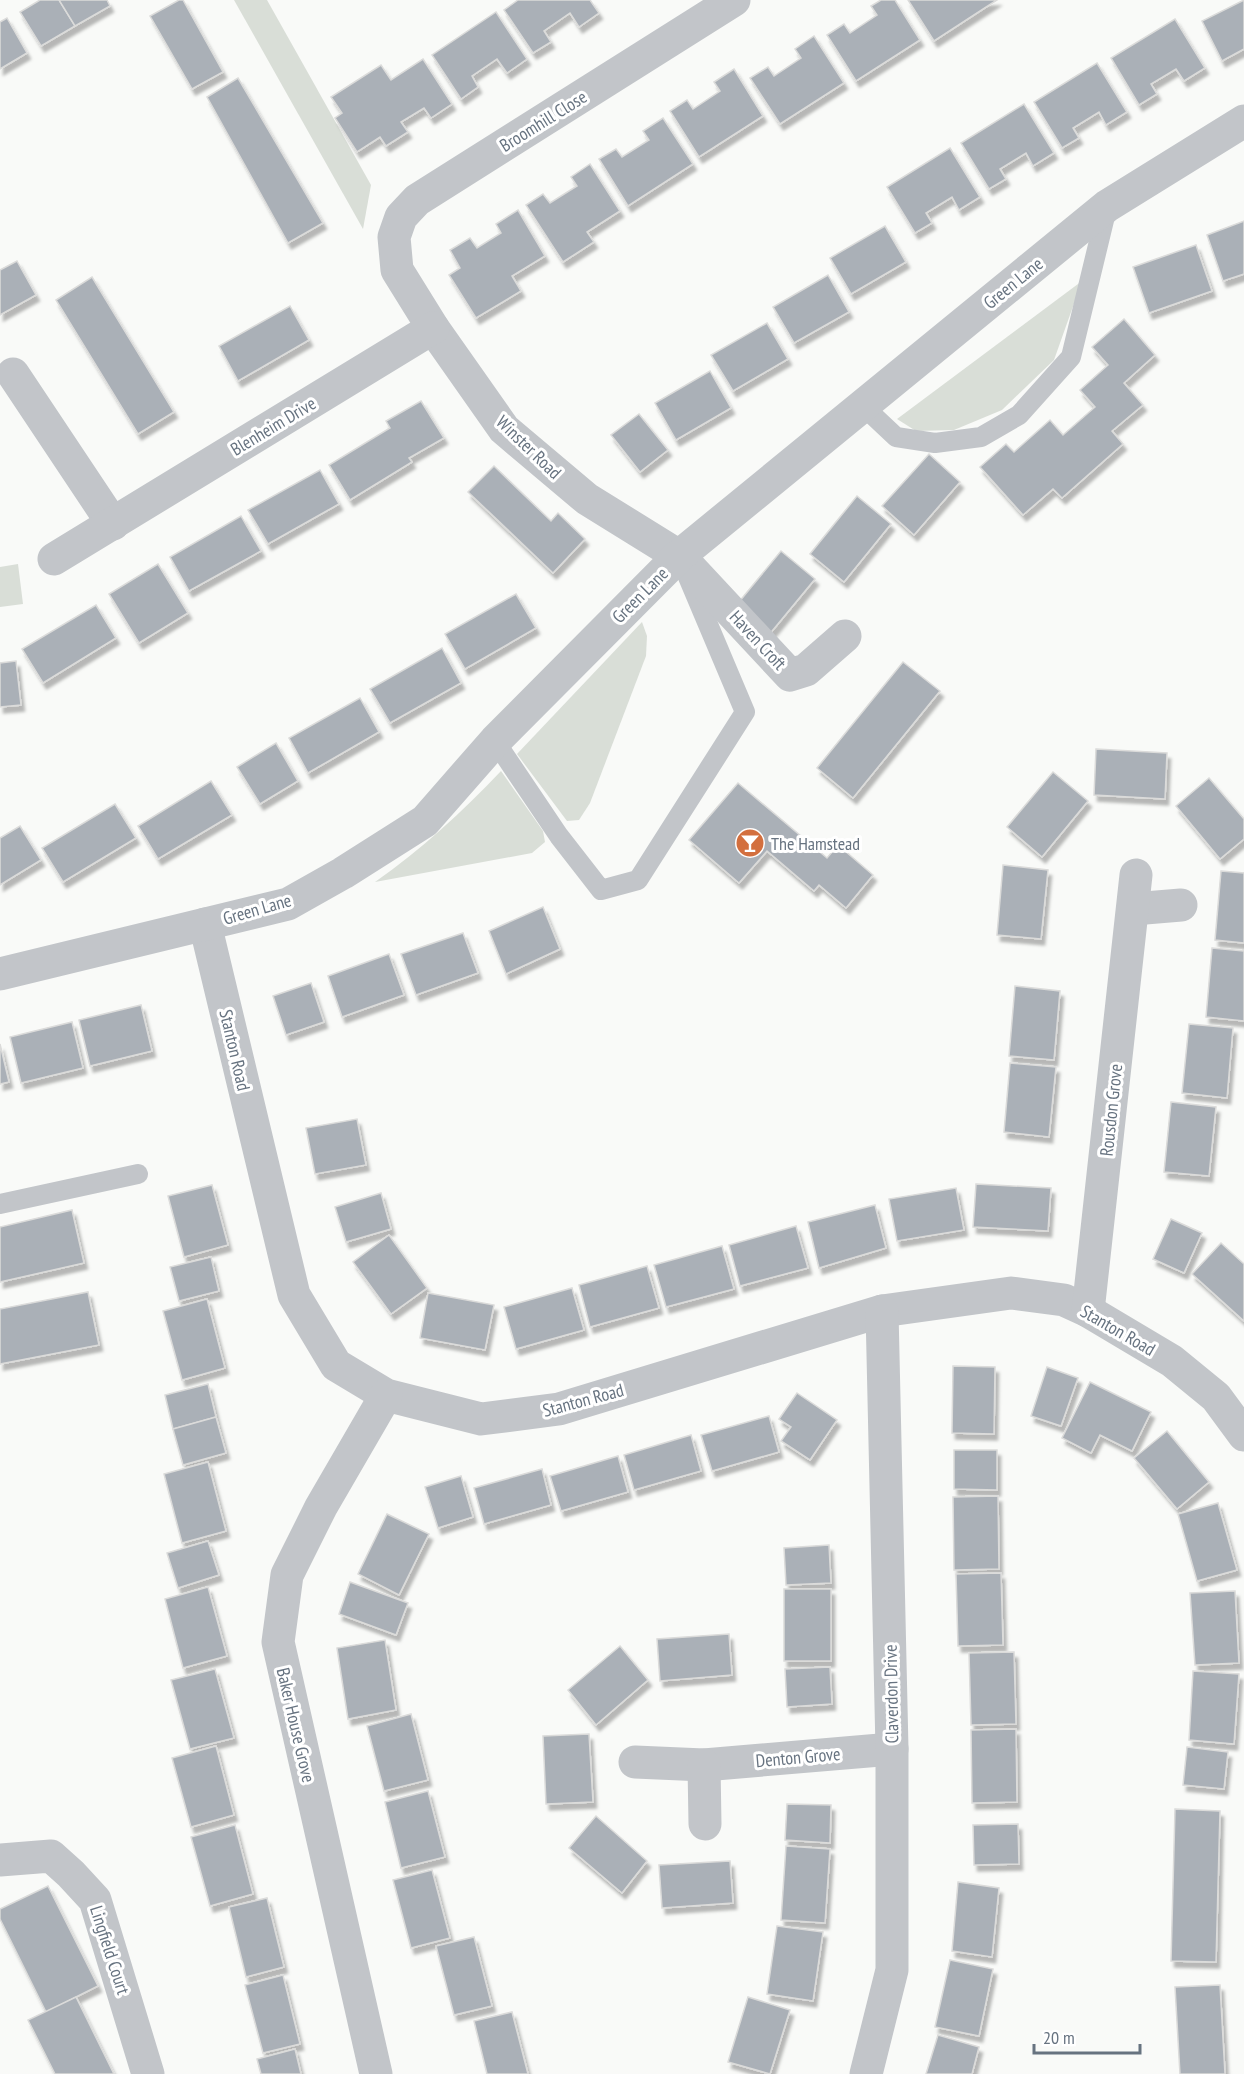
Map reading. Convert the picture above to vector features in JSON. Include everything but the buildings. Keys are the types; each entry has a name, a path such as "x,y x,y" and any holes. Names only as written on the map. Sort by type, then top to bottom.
{"street":[{"name":"Broomhill Close","path":"397,270 394,237 401,217 417,200 734,0"},
{"name":"Green Lane","path":"0,974 288,904 343,873 425,821 495,741 679,556 1107,206 1244,121"},
{"name":"Winster Road","path":"397,270 433,327 504,429 588,499 679,556"},
{"name":"Blenheim Drive","path":"54,559 433,327"},
{"path":"13,374 113,524"},
{"name":"Haven Croft","path":"679,556 790,675 806,670 845,636"},
{"name":"Rousdon Grove","path":"1088,1311 1136,875"},
{"path":"1133,909 1181,905"},
{"name":"Stanton Road","path":"205,924 294,1294 336,1365 387,1395 480,1419 559,1409 882,1311 1011,1293 1064,1300 1088,1311 1172,1361 1216,1397 1244,1435"},
{"name":"Claverdon Drive","path":"866,2074 892,1970 892,1749 882,1311"},
{"name":"Baker House Grove","path":"376,2074 278,1642 287,1575 321,1507 387,1395"},
{"name":"Denton Grove","path":"635,1762 704,1766 892,1749"},
{"path":"704,1766 705,1824"},
{"name":"Lingfield Court","path":"0,1860 51,1856 95,1900 148,2074"}],"lane":[{"path":"862,405 896,437 934,443 981,437 1019,415 1071,357 1107,206"},
{"path":"495,741 558,836 601,890 638,880 745,712 679,556"},
{"path":"0,1204 138,1174"}],"shaded area":[{"path":"234,0 267,0 371,185 363,229"},
{"path":"1082,281 1054,360 1002,410 954,430 916,431 897,419"},
{"path":"18,564 23,604 0,607 0,567"},
{"path":"642,622 647,636 646,656 590,803 579,820 567,821 517,754"},
{"path":"501,771 543,831 545,842 532,853 375,882 441,830"}],"place":[{"name":"The Hamstead","path":"750,843"}]}
